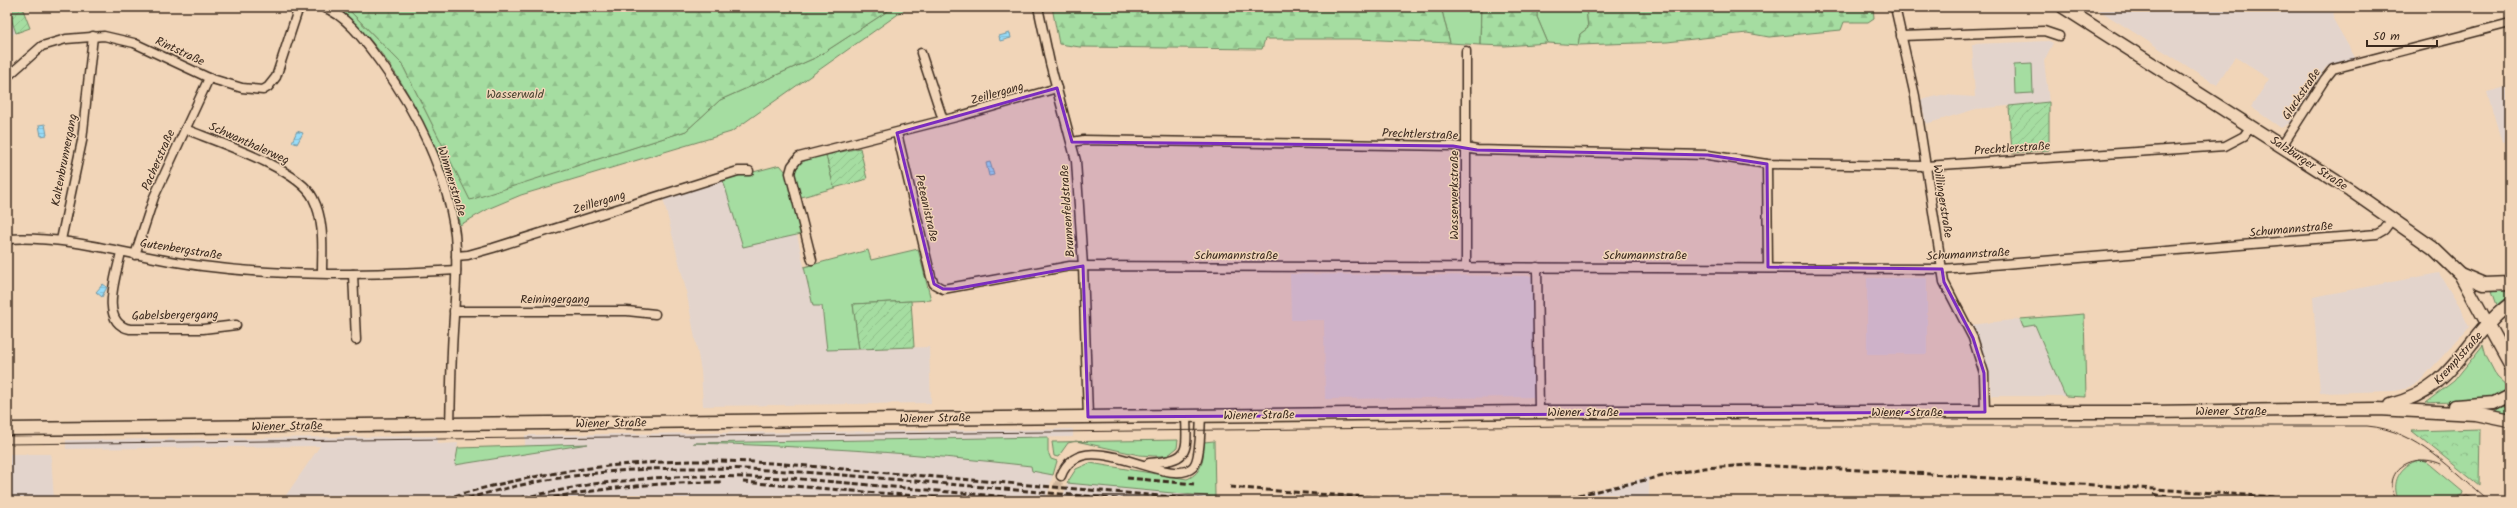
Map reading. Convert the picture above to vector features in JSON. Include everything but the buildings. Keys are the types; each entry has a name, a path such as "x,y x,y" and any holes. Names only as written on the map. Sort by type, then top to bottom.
{"main road":[{"name":"Salzburger Straße","path":"2063,7 2393,218 2432,248 2460,274 2510,365"},
{"path":"2460,274 2484,284 2510,283"},
{"name":"Kremplstraße","path":"2377,409 2414,398 2429,390 2449,372 2488,325 2510,304"},
{"path":"2422,410 2494,403 2510,395"},
{"name":"Wiener Straße","path":"7,429 1539,412 1985,412 2377,409 2422,410 2483,415 2510,421"}],"street":[{"name":"Rintstraße","path":"7,77 42,46 66,38 93,36 114,38 134,43 209,78 251,90 268,87 276,77 299,7"},
{"name":"Wimmerstraße","path":"323,7 340,16 361,38 406,100 422,131 441,178 451,214 456,256 450,425"},
{"name":"Brunnenfeldstraße","path":"1038,7 1056,88 1072,142 1078,186 1083,266 1088,417"},
{"name":"Willingerstraße","path":"1895,7 1914,96 1944,282 1973,338 1984,373 1985,412"},
{"name":"Gluckstraße","path":"2282,146 2325,79 2334,69 2510,23"},
{"path":"1901,36 2044,31 2059,36"},
{"name":"Kaltenbrunnergang","path":"61,240 82,141 93,36"},
{"name":"Wasserwerkstraße","path":"1466,52 1466,267"},
{"path":"921,53 943,120"},
{"name":"Pacherstraße","path":"135,255 154,197 209,78"},
{"name":"Zeillergang","path":"812,260 791,182 790,173 795,161 804,155 943,120 1056,88"},
{"name":"Prechtlerstraße","path":"1072,142 1084,140 1708,154 1768,164 1926,166 2225,146 2244,136 2250,126"},
{"name":"Schwanthalerweg","path":"185,129 281,169 307,188 313,197 322,225 322,273"},
{"name":"Peteanistraße","path":"897,132 931,277 938,288"},
{"path":"1768,164 1768,267"},
{"name":"Zeillergang","path":"456,256 480,252 738,171 749,171"},
{"name":"Schumannstraße","path":"938,288 954,288 1070,266 1768,267 1942,269 2377,234 2384,230 2393,218"},
{"name":"Gutenbergstraße","path":"7,239 61,240 135,255 204,266 353,274 456,270"},
{"name":"Gabelsbergergang","path":"121,252 112,304 114,318 120,326 130,330 204,329 236,324"},
{"path":"1537,267 1539,412"},
{"path":"353,274 356,340"},
{"name":"Reiningergang","path":"454,311 626,311 655,314"},
{"path":"1143,464 1165,462 1182,456 1186,439 1186,416"},
{"path":"1061,476 1068,464 1086,454 1182,471 1193,467 1198,454 1201,416"}],"highlighted area":[{"path":"1057,88 1072,142 1453,146 1477,150 1708,155 1767,164 1768,267 1942,269 1944,282 1973,338 1984,373 1985,412 1088,417 1083,266 954,289 943,289 934,284 897,133"}],"shaded area":[{"path":"2094,7 2334,7 2333,19 2356,59 2326,67 2290,123 2281,128 2251,107 2269,79 2235,57 2217,85"},
{"path":"7,9 16,33 7,37"},
{"path":"2049,41 2053,43 2044,61 2049,102 1976,109 1926,124 1921,100 1941,95 1975,97 1972,44"},
{"path":"2510,86 2510,141 2502,143 2487,92"},
{"path":"723,180 743,246 797,235 813,306 822,305 827,350 929,347 931,403 703,406 701,371 686,290 663,198"},
{"path":"2439,273 2459,306 2469,327 2419,382 2409,388 2394,391 2320,393 2313,297"},
{"path":"1290,274 1533,277 1536,397 1325,399 1324,320 1291,320"},
{"path":"1867,278 1927,278 1927,354 1867,354"},
{"path":"2020,319 2023,327 2035,325 2065,396 1992,396 1990,378 1970,325"},
{"path":"1073,429 1073,437 707,443 798,446 963,458 1031,466 1032,471 1053,475 1046,501 282,501 320,446 66,449 66,440 437,436 438,444 458,443 455,465 583,444 525,446 525,435"},
{"path":"7,454 51,454 54,501 7,501"},
{"path":"1649,477 1649,501 1532,501 1557,500"},
{"path":"1067,483 1215,497 1256,501 1062,501"},
{"path":"1399,495 1420,495 1487,501 1348,501"}],"green space":[{"path":"7,7 22,7 30,28 16,33"},
{"path":"337,7 346,7 402,64 470,199 686,131 720,100 817,57 894,7 912,7 904,10 731,132 521,195 490,208 460,225 451,195 429,135 415,107 399,79 381,53 361,29"},
{"name":"Wasserwald","path":"346,7 894,7 817,57 720,100 686,131 470,200 402,64"},
{"path":"1052,7 1441,7 1450,43 1358,39 1265,39 1262,49 1080,47 1059,44"},
{"path":"1441,7 1481,7 1480,45 1450,43"},
{"path":"1481,7 1537,7 1537,17 1548,43 1505,46 1480,45"},
{"path":"1537,7 1586,7 1588,28 1580,34 1578,45 1548,43 1537,17"},
{"path":"1586,7 1873,7 1874,18 1868,22 1844,22 1841,30 1769,37 1747,33 1667,42 1578,45 1580,34 1588,28"},
{"path":"2032,64 2033,93 2015,94 2014,65"},
{"path":"2049,102 2049,150 2012,153 2009,106"},
{"path":"860,148 867,179 834,188 826,155"},
{"path":"826,155 834,188 798,198 795,179 797,167 806,160"},
{"path":"780,165 786,172 801,234 743,247 723,180"},
{"path":"918,249 931,300 853,304 859,349 827,350 822,306 813,306 804,267 868,250 871,260"},
{"path":"2510,288 2510,294 2497,305 2492,291"},
{"path":"911,301 914,347 859,349 853,304"},
{"path":"2084,314 2086,397 2065,396 2035,325 2023,327 2020,319"},
{"path":"2483,345 2486,356 2497,377 2508,387 2500,393 2480,400 2425,403 2454,381"},
{"path":"2510,404 2510,415 2496,411 2496,409"},
{"path":"2480,429 2479,485 2412,431"},
{"path":"1048,437 1048,452 1051,459 1057,461 1053,475 1032,471 1031,466 947,457 820,448 693,443"},
{"path":"1178,440 1177,448 1167,456 1139,455 1079,442"},
{"path":"1214,441 1215,497 1067,483 1076,469 1090,463 1187,479 1197,473 1202,464 1204,442"},
{"path":"1052,442 1073,442 1068,443 1058,457 1054,456"},
{"path":"588,444 455,465 458,448"},
{"path":"2419,460 2426,461 2463,492 2462,495 2447,501 2399,501 2396,494 2396,481 2398,476 2402,470 2412,462"}],"water":[{"path":"1010,33 1011,38 1000,41 999,36"},
{"path":"45,124 47,135 41,136 39,125"},
{"path":"297,131 303,133 297,144 292,142"},
{"path":"990,162 994,175 989,176 986,163"},
{"path":"103,284 107,287 102,297 96,292"}],"tunnel":[{"path":"1053,501 1061,476"}],"tram line":[{"path":"7,444 1571,426 2367,426 2385,429 2402,435 2418,444 2448,465 2489,501"},
{"path":"2397,501 2393,490 2392,481 2402,466 2410,462 2420,460 2441,464"},
{"path":"2450,501 2467,496 2482,501"}],"railway":[{"path":"437,501 479,489 561,472 644,463 686,461 772,463 1218,501"},
{"path":"1552,501 1704,468 1751,465 1884,471 2275,497"},
{"path":"459,501 514,487 568,477 621,471 673,468 726,468 834,474 1142,501"},
{"path":"505,501 593,484 653,478 701,476 790,478 1053,501"},
{"path":"1127,478 1194,484"},
{"path":"536,501 606,489 676,483 723,482"},
{"path":"743,482 978,501"},
{"path":"1230,487 1316,494 1446,501"},
{"path":"2154,494 2183,501"}]}
